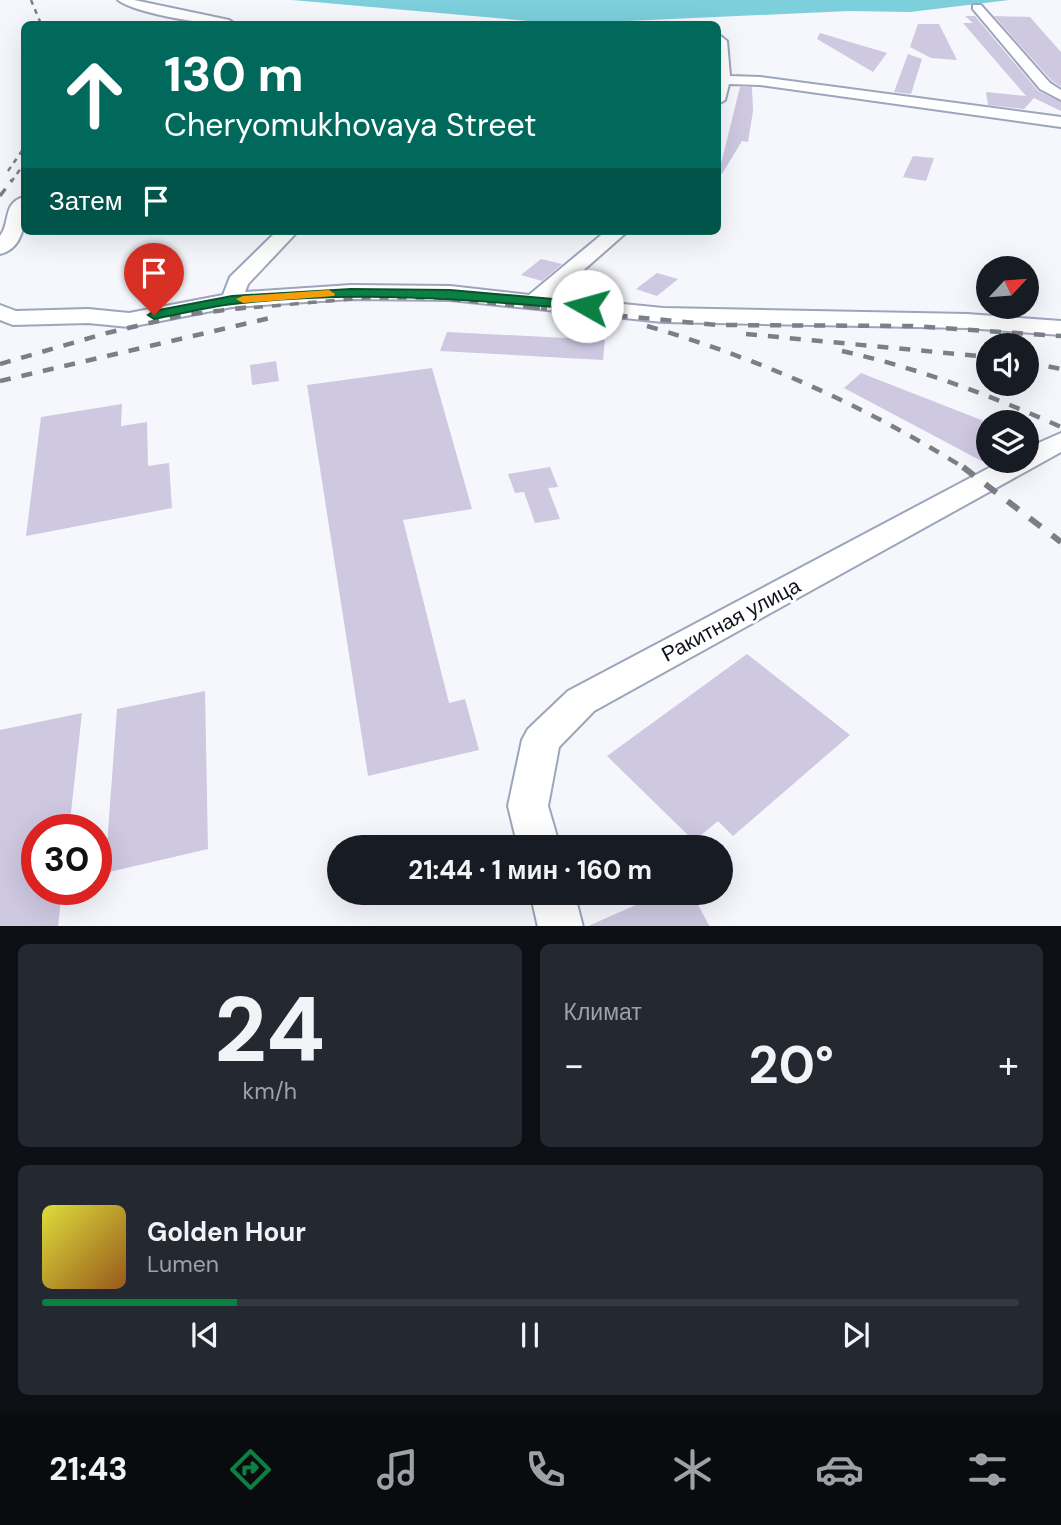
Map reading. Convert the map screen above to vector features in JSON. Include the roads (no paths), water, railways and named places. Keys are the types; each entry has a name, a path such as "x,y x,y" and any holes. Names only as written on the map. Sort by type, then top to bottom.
{"street":[{"path":"124,0 143,7 212,21"},
{"path":"976,7 1045,86 1061,96"},
{"path":"168,21 185,16"},
{"path":"721,80 760,81 1061,122"},
{"path":"0,248 13,234 16,209 21,205"},
{"path":"232,300 238,282 284,235"},
{"path":"536,300 613,235"},
{"path":"0,312 13,318 88,316 128,320 232,300 351,292 450,293 663,315 967,321 1061,328"},
{"name":"Ракитная улица","path":"1039,454 1061,442"},
{"name":"Ракитная улица","path":"536,835 528,806 541,740 581,701 1003,473"},
{"path":"555,905 561,926"}],"water":[{"path":"292,0 1009,0 910,12 849,11 629,21 529,21"}],"railway":[{"path":"31,0 40,21"},
{"path":"8,171 21,152"},
{"path":"11,182 21,168"},
{"path":"0,196 12,180"},
{"path":"236,309 364,298 436,298 547,309"},
{"path":"0,364 107,333 184,315 250,307"},
{"path":"529,307 717,325 913,326 1061,336"},
{"path":"0,381 274,317"},
{"path":"647,326 690,339 811,386 889,424 964,468"},
{"path":"746,334 976,356"},
{"path":"842,351 953,383 1061,427"},
{"path":"1039,364 1061,369"},
{"path":"964,468 1061,542"}]}
